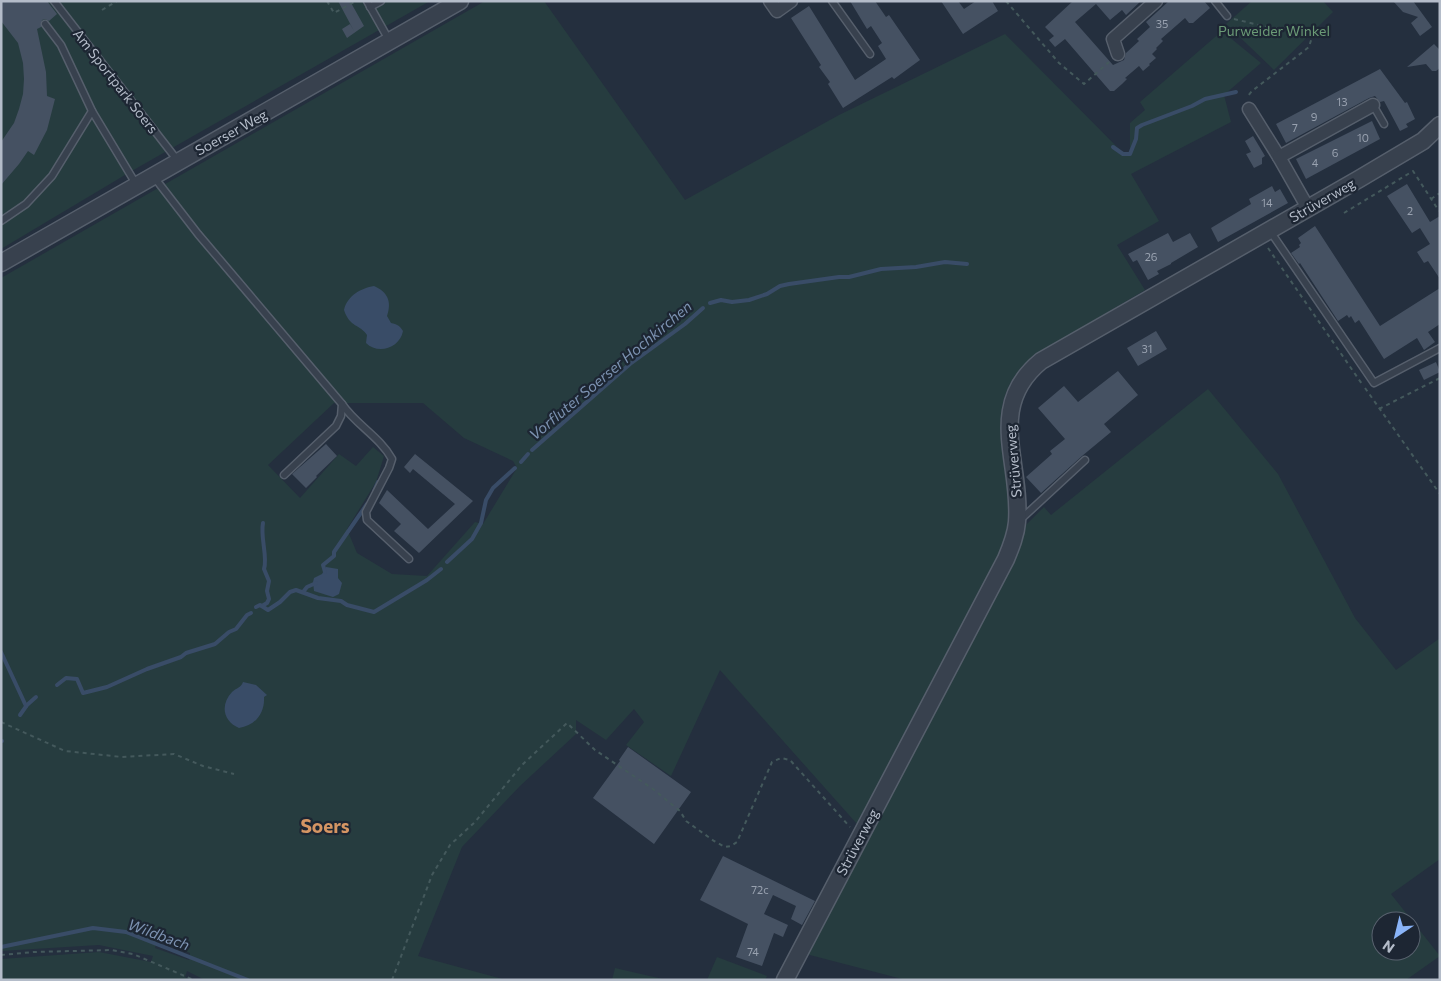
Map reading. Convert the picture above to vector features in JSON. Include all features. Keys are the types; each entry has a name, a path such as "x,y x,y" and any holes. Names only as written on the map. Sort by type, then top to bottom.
{"street":[{"name":"Soerser Weg","path":"2,262 460,1"},
{"path":"770,1 777,10 791,1"},
{"path":"1118,54 1113,39 1156,1"},
{"path":"1279,157 1374,105"},
{"path":"1248,109 1279,157 1308,208"},
{"name":"Strüverweg","path":"785,980 1006,559 1015,536 1017,522 1016,495 1009,438 1009,417 1016,390 1030,370 1075,340 1423,141 1439,128"}],"lane":[{"name":"Am Sportpark Soers","path":"54,1 178,161"},
{"path":"381,1 368,4 390,42"},
{"path":"832,1 870,54"},
{"path":"1215,1 1227,16"},
{"path":"45,24 61,45 92,110 136,185"},
{"path":"1374,105 1384,124"},
{"path":"1,222 26,204 52,176 92,110"},
{"path":"153,176 198,234 342,404 349,415 387,450 392,459 366,512 367,520 409,559"},
{"path":"1265,233 1374,382 1440,348"},
{"path":"284,475 336,426 341,416 342,404"},
{"path":"1017,522 1085,460"}],"path":[{"path":"102,10 117,1"},
{"path":"327,1 334,14 356,1"},
{"path":"1006,1 1054,57 1084,84 1118,54"},
{"path":"1227,16 1235,20 1271,28 1310,28 1312,37 1309,47 1252,91 1245,99 1248,109"},
{"path":"1344,213 1413,171 1438,211"},
{"path":"1431,199 1440,193"},
{"path":"1265,233 1379,409 1440,494"},
{"path":"1379,409 1440,378"},
{"path":"1,722 65,751 122,757 174,754 203,766 234,774"},
{"path":"392,980 432,876 450,845 475,822 522,765 567,723 595,750 653,789 680,811 686,821 725,847 738,842 772,762 781,758 790,760 860,837"},
{"path":"1,955 25,952 112,950 133,954 194,980"}],"green space":[{"path":"1,1 430,1 130,172 1,249"},
{"path":"485,1 544,1 685,200 839,115 1005,34 1123,153 1130,153 1130,123 1145,110 1140,102 1222,31 1261,63 1224,95 1231,122 1131,174 1159,221 1117,245 1145,290 1034,356 1016,374 1006,392 1001,412 1001,432 1008,497 1008,520 1000,553 857,824 720,670 671,776 626,745 644,722 634,709 606,740 576,720 576,734 520,786 462,847 418,956 506,980 205,980 187,971 185,977 191,980 1,980 1,959 99,952 151,962 153,956 99,945 1,951 1,278","holes":["334,403 423,403 464,438 513,461 517,468 483,524 475,522 427,576 392,574 357,553 347,529 376,482 384,456 373,447 356,466 339,454 300,498 268,465","157,940 190,953 189,960 155,948"]},
{"name":"Purweider Winkel","path":"1252,1 1323,1 1333,12 1274,70 1226,24"},
{"path":"1208,389 1278,474 1355,618 1396,670 1440,638 1440,859 1391,894 1404,911 1371,911 1371,961 1421,961 1421,932 1440,956 1406,980 906,980 806,954 1021,530 1044,507 1051,515"},
{"path":"717,957 767,976 765,980 707,980"},
{"path":"615,968 667,980 612,980"}],"water":[{"path":"374,286 383,291 388,298 387,316 391,323 403,331 398,342 388,348 376,349 366,343 367,335 349,320 344,310 351,297 364,289"},
{"path":"326,567 338,569 338,578 342,583 339,594 333,597 314,591 314,578 322,574"},
{"path":"243,682 256,685 267,695 264,697 263,708 258,718 250,725 239,728 229,721 225,707 228,697"}],"building":[{"path":"1,1 47,1 57,14 49,21 42,20 41,27 37,29 46,72 47,96 55,99 47,130 34,155 28,151 1,185 1,142 14,123 23,94 24,79 23,63 18,43 1,21"},
{"path":"338,1 350,1 364,26 347,38 342,29 350,24 354,31"},
{"path":"850,1 875,1 886,17 889,15 920,60 894,79 892,77 843,108 828,84 830,82 819,67 821,65 791,18 809,6 855,80 886,59 878,46 882,43 871,26 867,29"},
{"path":"941,1 958,1 964,9 976,1 992,1 998,11 963,34"},
{"path":"1073,1 1141,1 1126,15 1122,10 1110,20 1096,4 1075,22 1113,65 1124,60 1126,53 1139,41 1137,39 1150,27 1146,22 1169,1 1204,1 1210,8 1193,23 1189,23 1185,18 1161,39 1163,41 1152,54 1156,58 1150,65 1143,71 1139,66 1114,91 1110,91 1065,39 1055,47 1049,40 1054,36 1045,27"},
{"path":"1393,1 1413,1 1432,27 1420,36 1411,23 1418,17 1403,12"},
{"path":"1434,44 1440,50 1440,68 1432,71 1426,64 1407,67"},
{"path":"1380,69 1405,103 1407,102 1415,119 1406,124 1408,127 1400,131 1384,101 1380,102 1375,96 1286,143 1276,124"},
{"path":"1372,121 1380,139 1306,179 1296,159"},
{"path":"1253,136 1265,156 1262,158 1262,164 1254,168 1246,154 1251,152 1245,141"},
{"path":"1407,184 1430,222 1440,216 1440,279 1428,261 1424,263 1417,252 1430,244 1420,228 1412,233 1387,196"},
{"path":"1272,186 1275,192 1280,189 1288,203 1218,242 1211,228 1251,204 1249,199"},
{"path":"1315,226 1380,326 1440,288 1440,324 1428,332 1435,342 1424,350 1417,338 1384,359 1359,320 1355,323 1351,316 1349,318 1347,315 1338,321 1300,263 1291,253 1300,247 1301,243 1298,238"},
{"path":"1168,233 1173,242 1190,233 1198,247 1157,271 1159,274 1148,280 1137,260 1133,262 1128,254"},
{"path":"1156,331 1167,349 1138,366 1127,348"},
{"path":"1436,362 1440,372 1424,380 1419,370"},
{"path":"1118,371 1138,395 1104,424 1111,432 1041,493 1026,477 1052,454 1050,451 1065,439 1038,408 1064,386 1078,402"},
{"path":"326,444 337,456 306,488 292,474"},
{"path":"415,454 473,501 419,553 394,531 401,524 379,503 387,490 428,529 455,504 413,469 410,473 404,467"},
{"path":"628,747 691,792 654,844 593,798"},
{"path":"723,856 815,901 802,925 791,919 796,906 773,895 764,914 788,925 783,937 774,933 762,966 736,957 748,924 700,900"}],"waterway":[{"name":"Vorfluter Soerser Hochkirchen","path":"1113,147 1123,154 1130,154 1136,139 1137,128 1142,125 1192,106 1205,99 1236,92"},
{"name":"Vorfluter Soerser Hochkirchen","path":"710,303 721,300 732,302 749,300 767,294 780,286 849,277 881,269 916,267 945,262 967,264"},
{"name":"Vorfluter Soerser Hochkirchen","path":"532,450 630,364 685,324 703,308"},
{"name":"Vorfluter Soerser Hochkirchen","path":"521,462 528,454"},
{"name":"Vorfluter Soerser Hochkirchen","path":"447,562 472,539 481,523 486,500 493,488 515,468"},
{"path":"374,491 378,482"},
{"path":"325,572 323,565 334,556 334,552 367,504"},
{"path":"262,606 269,599 267,591 269,581 264,569 263,523"},
{"name":"Vorfluter Soerser Hochkirchen","path":"256,607 260,605 268,610 290,592 296,590 318,598 341,601 347,605 374,612 427,580 441,569"},
{"path":"303,592 307,587 316,583"},
{"name":"Vorfluter Soerser Hochkirchen","path":"57,685 66,678 77,679 83,693 107,687 147,669 181,657 186,653 215,644 229,632 236,629 247,615 251,613"},
{"path":"1,652 26,706"},
{"name":"Vorfluter Soerser Hochkirchen","path":"20,715 36,697"},
{"name":"Wildbach","path":"1,947 93,928 126,932 248,980"}],"district":[{"name":"Soers","path":"325,825"}]}
